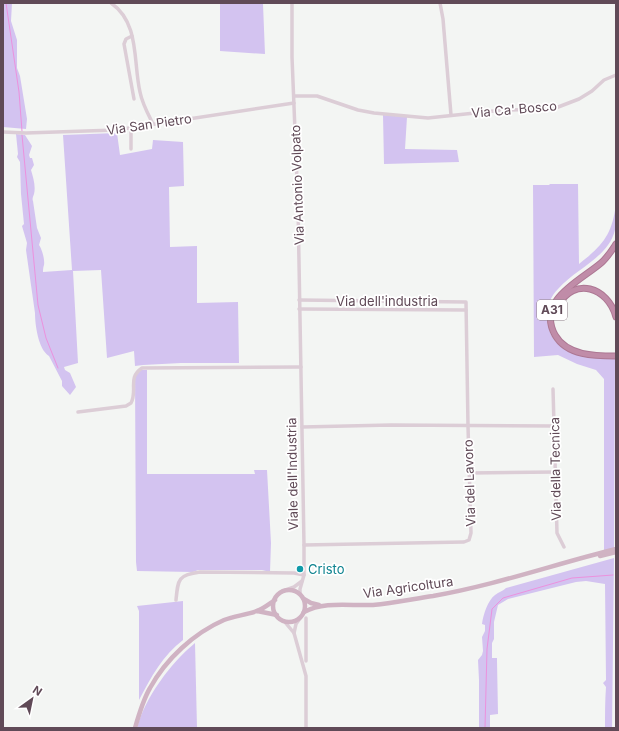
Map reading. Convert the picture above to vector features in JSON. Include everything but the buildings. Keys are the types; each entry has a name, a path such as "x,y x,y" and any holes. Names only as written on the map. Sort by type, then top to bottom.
{"highway":[{"name":"A31","path":"616,244 602,261 591,271 576,280 560,295 552,310 551,318 552,327 557,338 562,344 587,355 616,356"},
{"name":"A31","path":"616,317 612,305 607,298 598,291 586,288 566,295 557,307 554,316 555,326 559,334 565,342 572,347 586,351 616,353"}],"main road":[{"path":"607,553 616,549"},
{"path":"607,553 616,552"},
{"name":"Via Agricoltura","path":"304,612 312,607 373,604 434,596 497,583 573,561 607,553"},
{"path":"135,728 140,709 150,688 161,671 195,637 224,620 257,611 275,600 283,591 292,590 300,594 304,599 305,603 303,617 293,621 284,621 277,615 274,608 275,600"},
{"name":"Via Agricoltura","path":"304,599 321,606"},
{"path":"257,611 277,615"}],"street":[{"path":"111,3 125,16 132,36 140,92 152,124"},
{"name":"Via Antonio Volpato","path":"292,3 301,366"},
{"path":"440,3 443,19 451,115"},
{"path":"132,36 126,39 124,44 134,99"},
{"name":"Via Ca' Bosco","path":"294,96 317,96 358,110 374,113 428,118 504,110 553,109 579,99 592,92 604,80 616,75"},
{"name":"Via San Pietro","path":"3,132 26,133 116,130 294,103"},
{"path":"131,128 131,148"},
{"name":"Via dell'industria","path":"299,300 456,301 466,302 466,310 299,309"},
{"path":"456,301 457,310"},
{"path":"466,310 468,426 554,426"},
{"path":"78,412 126,406 131,403 133,395 133,379 142,368 301,366"},
{"name":"Viale dell'Industria","path":"300,594 304,575 301,366"},
{"name":"Via della Tecnica","path":"553,390 554,472 557,533 564,547"},
{"name":"Via del Lavoro","path":"302,427 391,425 468,426 471,533 469,540 464,542 304,544"},
{"path":"469,473 554,472"},
{"path":"176,600 180,578 200,572 294,573 304,575"},
{"path":"283,591 294,587 303,580"},
{"path":"294,633 296,624 303,617"},
{"path":"303,617 306,642 306,661"},
{"path":"284,621 294,633 306,676 306,728"},
{"path":"297,643 306,642"}],"shaded area":[{"path":"3,3 12,3 11,21 17,40 17,68 20,76 27,119 26,129 3,127"},
{"path":"220,3 266,3 263,4 265,54 220,51"},
{"path":"383,115 407,117 405,149 457,150 459,162 384,164"},
{"path":"117,133 120,155 152,149 153,140 183,142 184,186 169,187 170,247 197,246 197,303 238,302 239,363 181,363 135,366 134,351 107,358 101,270 73,271 78,363 64,367 65,370 70,373 76,387 70,395 62,386 62,381 49,356 42,348 37,330 26,250 27,243 22,226 24,224 20,162 17,157 16,134 25,135 32,146 29,155 30,158 32,158 34,165 31,170 35,188 33,199 37,228 41,238 39,245 44,258 43,272 72,270 63,135"},
{"path":"578,184 579,264 600,245 609,232 616,204 616,225 608,245 597,257 570,277 555,292 549,303 547,311 550,331 555,341 562,348 582,356 615,359 614,548 604,551 604,379 596,370 577,364 558,355 534,357 533,185"},
{"path":"139,370 147,370 147,474 255,474 254,470 267,470 271,543 270,572 262,570 198,570 193,572 137,571 135,376"},
{"path":"614,558 612,728 605,728 606,687 603,683 606,680 605,584 586,581 576,582 508,599 498,605 494,622 492,658 497,658 498,714 490,715 490,728 479,728 478,660 483,651 482,637 485,631 485,625 482,624 483,616 492,597 506,588"},
{"path":"183,601 183,640 169,652 163,660 139,700 139,611 137,606"},
{"path":"195,643 197,728 137,728 146,704 160,681 177,660"}],"waterway":[{"path":"6,3 19,92 22,131"},
{"path":"22,135 38,305 46,338 58,368"},
{"path":"485,728 487,649 492,609 503,598 572,578 613,575"}],"place":[{"name":"Cristo","path":"300,569"}]}
